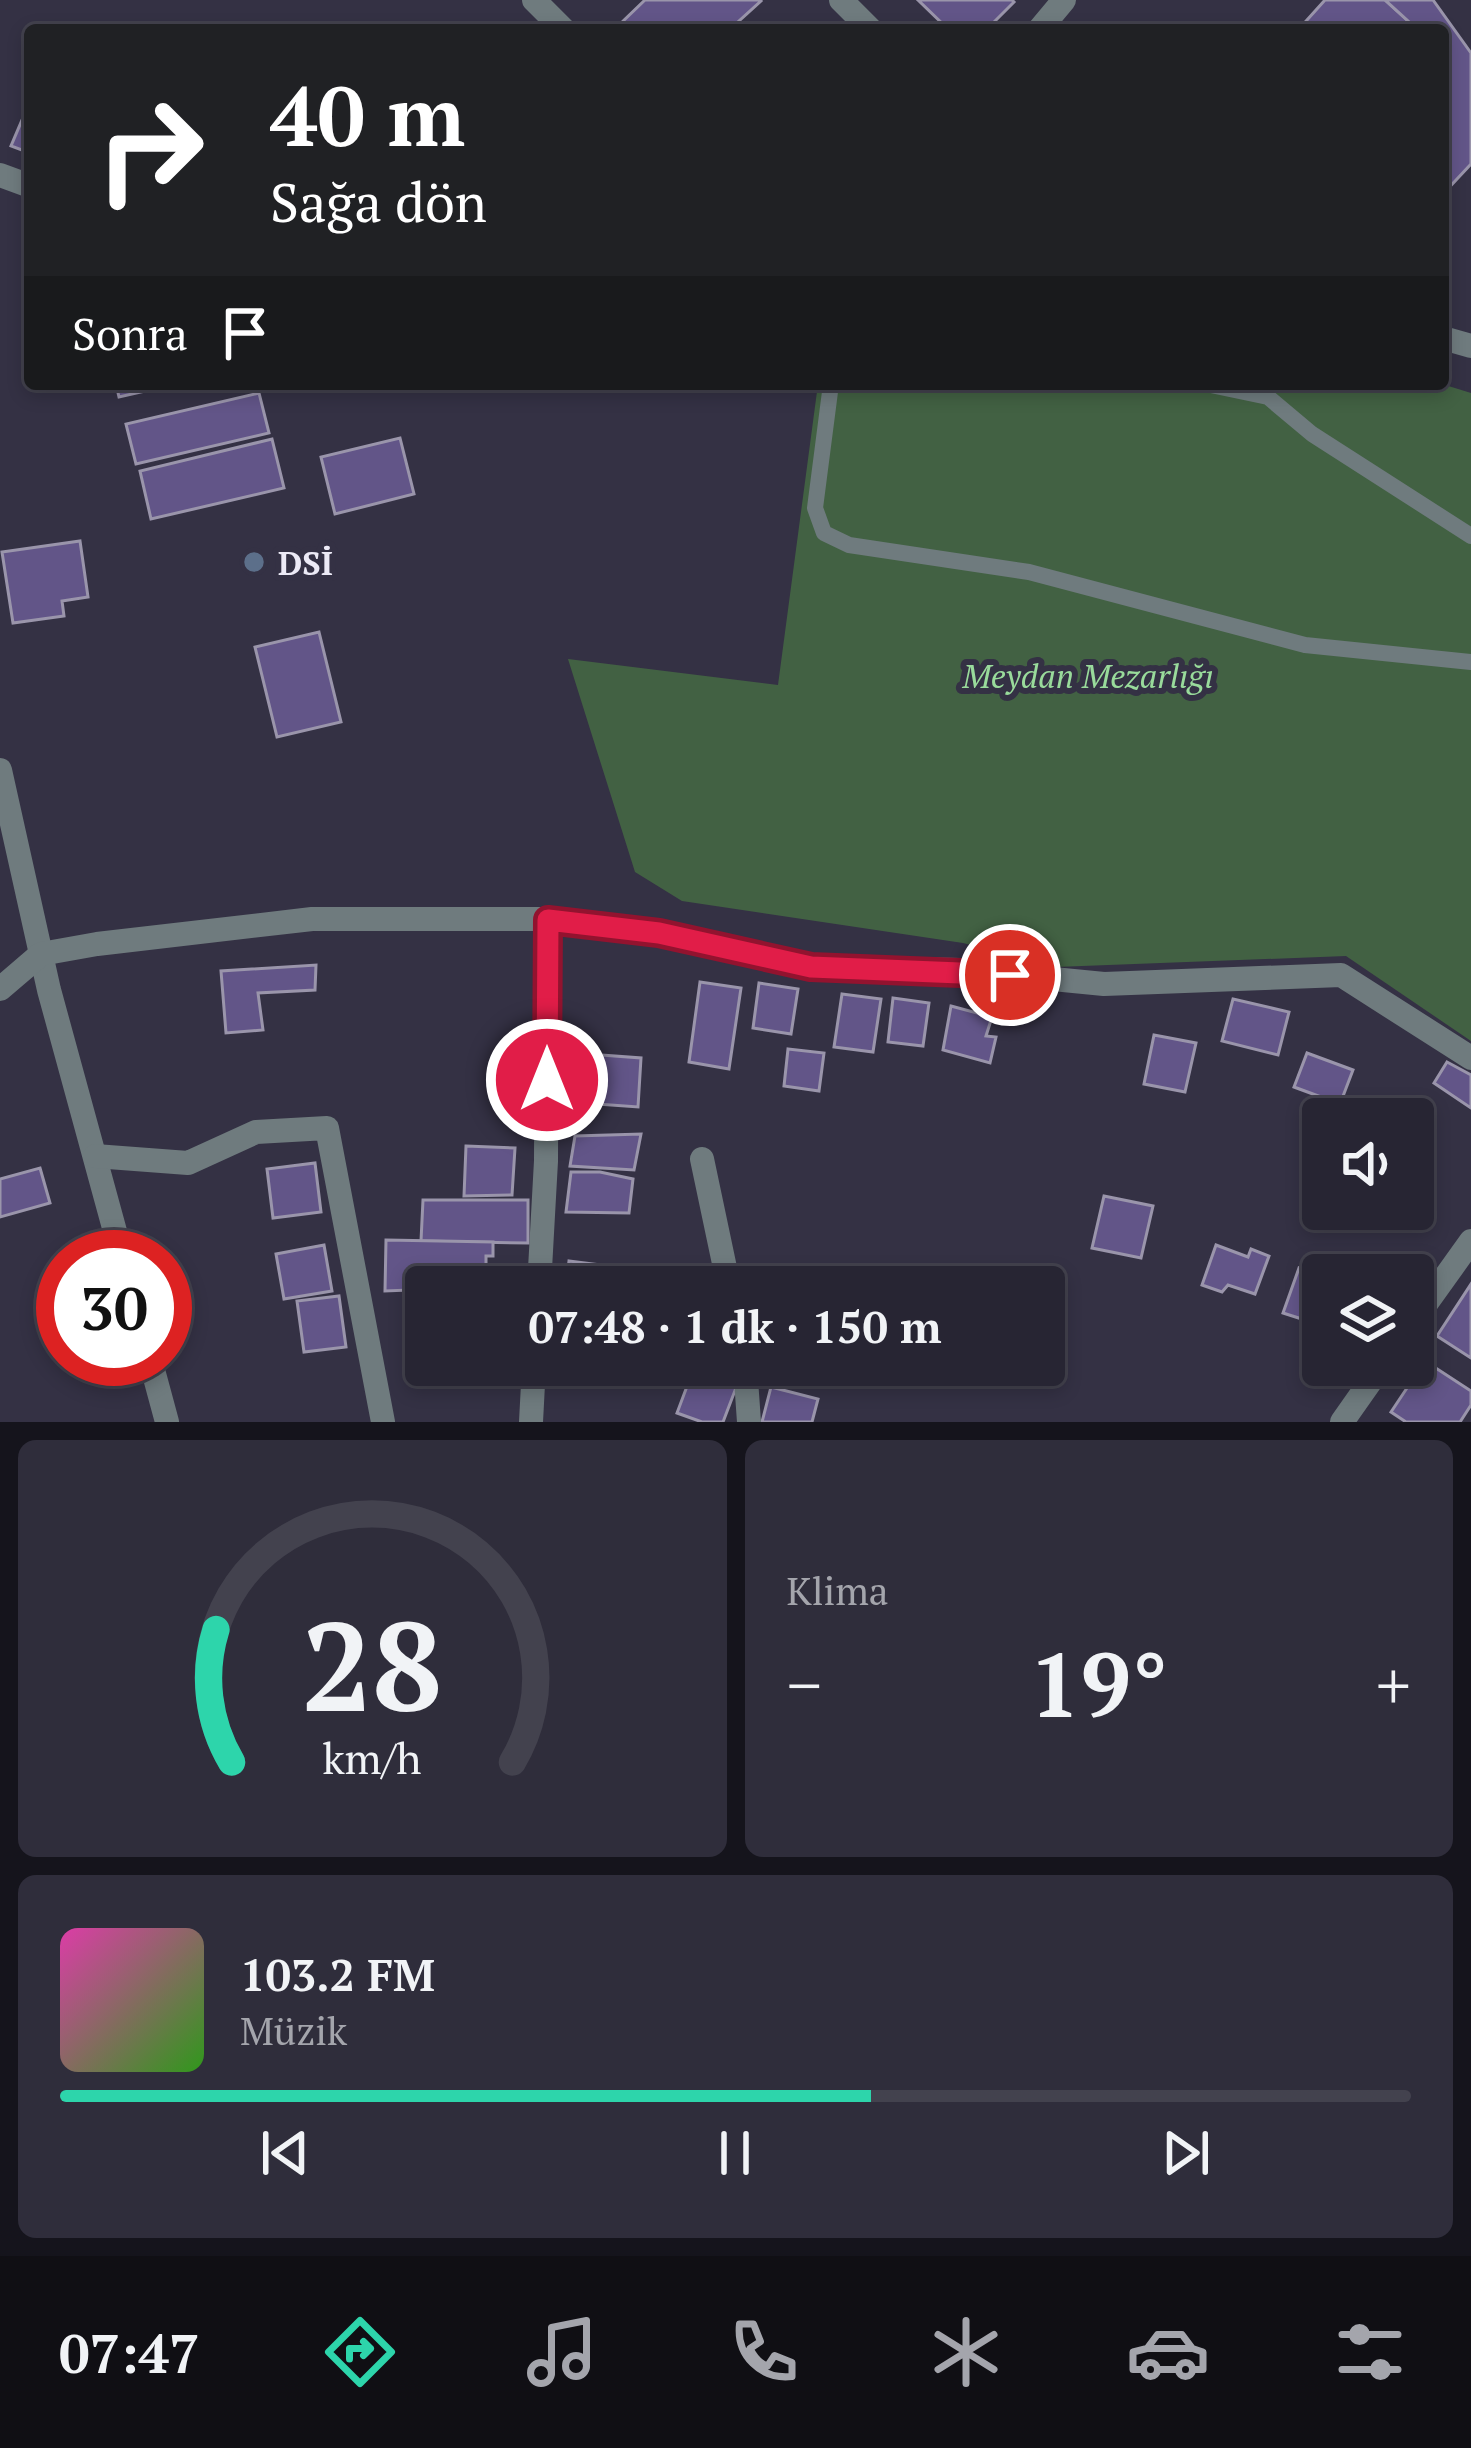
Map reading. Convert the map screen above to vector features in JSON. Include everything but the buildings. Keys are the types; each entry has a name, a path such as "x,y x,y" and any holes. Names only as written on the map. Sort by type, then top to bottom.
{"street":[{"path":"534,0 558,24"},
{"path":"841,0 865,24"},
{"path":"1044,24 1064,0"},
{"path":"0,770 41,954 115,1230"},
{"path":"0,989 41,954 312,919 548,920 659,933 811,967 962,970 1104,984 1341,975 1471,1058"},
{"path":"540,1266 548,920"},
{"path":"94,1156 188,1163 256,1132 327,1128 383,1422"},
{"path":"702,1159 725,1266"},
{"path":"1434,1293 1471,1241"},
{"path":"157,1386 167,1422"},
{"path":"531,1422 533,1386"},
{"path":"747,1386 749,1422"},
{"path":"1342,1422 1367,1386"}],"lane":[{"path":"830,390 815,508 824,533 849,545 1029,572 1305,645 1471,662"},
{"path":"1234,390 1268,397 1312,434 1471,536"}],"green space":[{"name":"Meydan Mezarlığı","path":"1449,386 1471,393 1471,1041 1346,956 1056,967 963,943 682,901 635,872 568,659 778,685 817,390 1449,390"}],"place":[{"name":"DSİ","path":"254,562"}],"route":[{"path":"547,1080 548,920 659,933 811,967 1010,975"}]}
